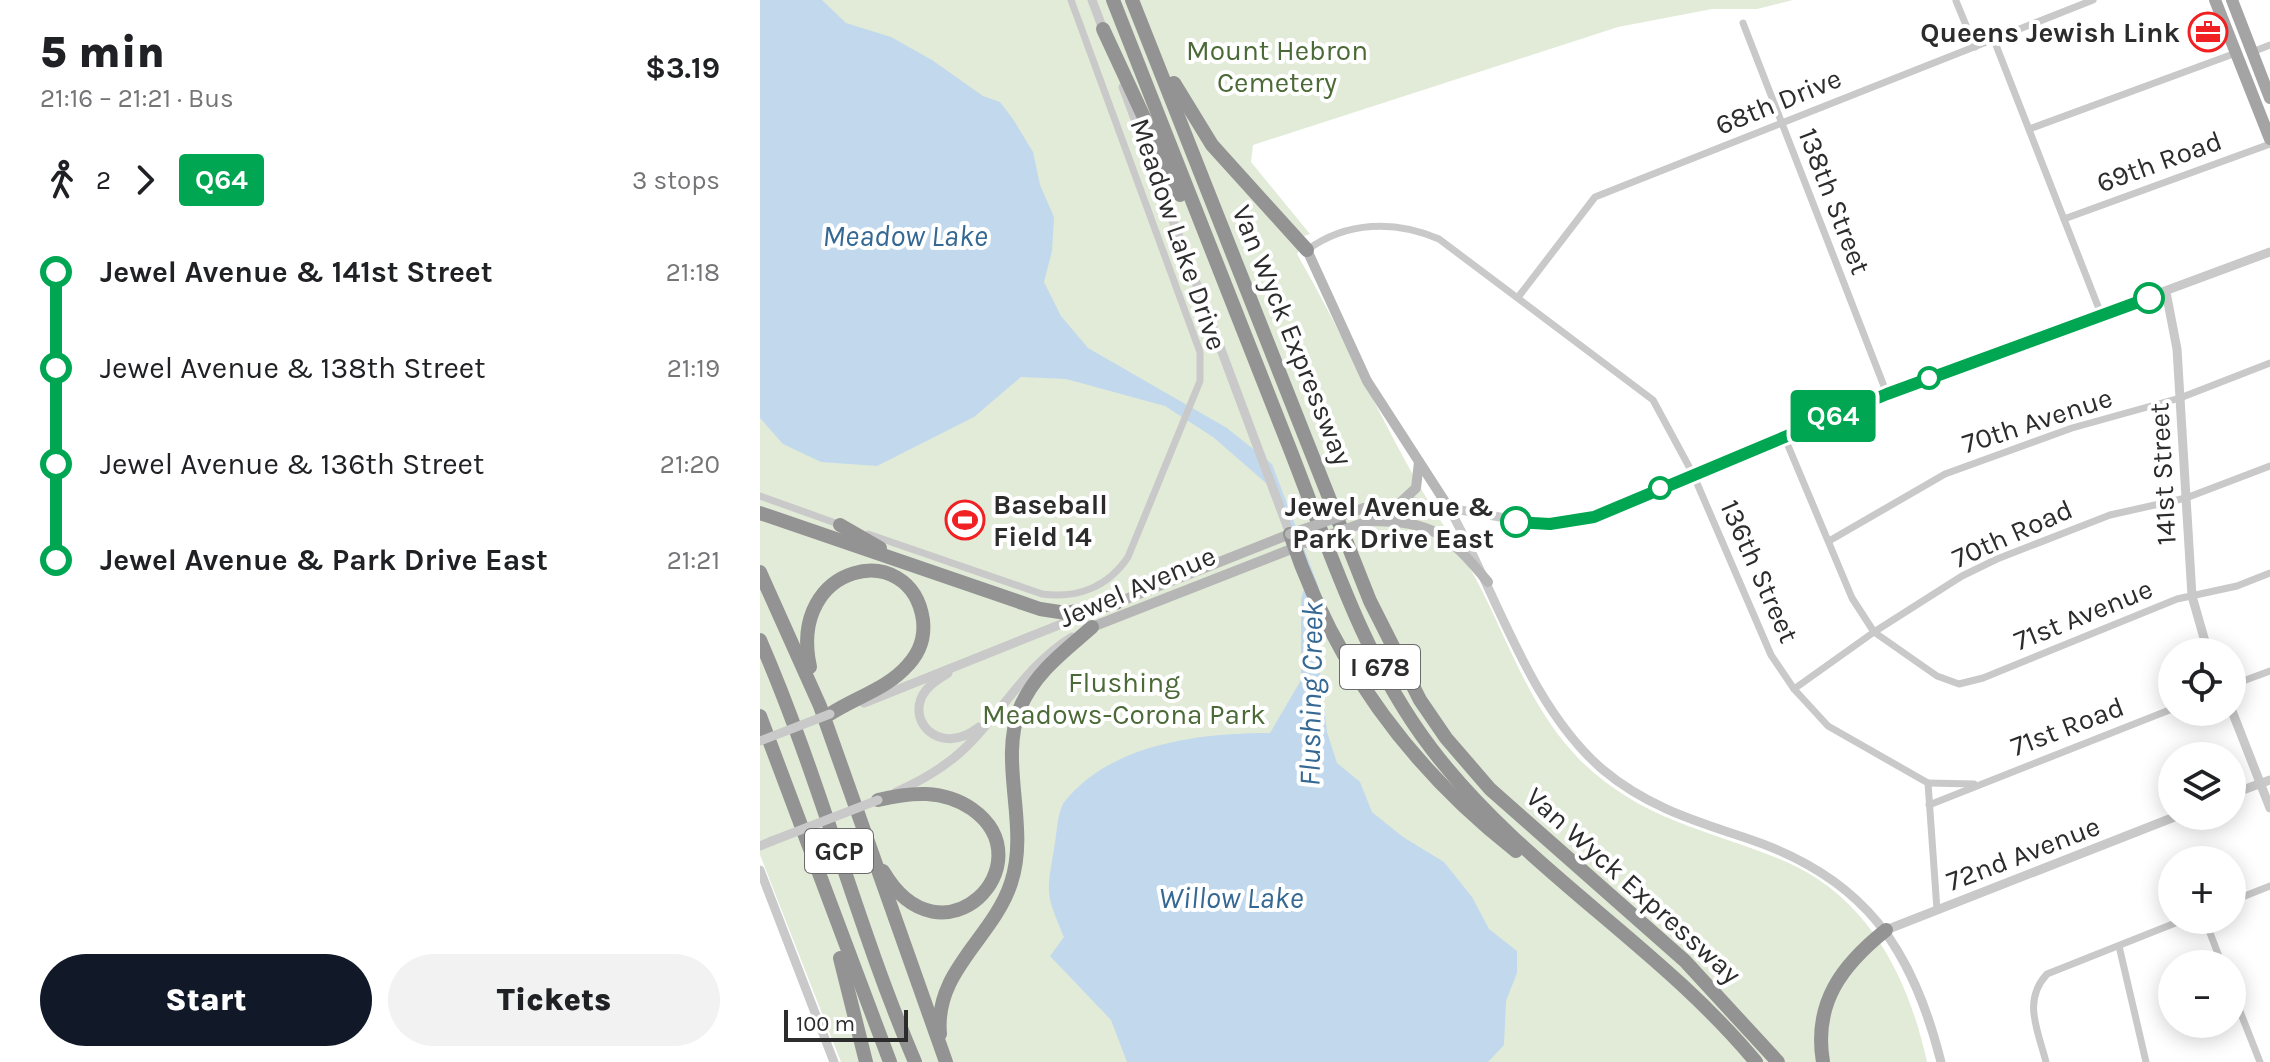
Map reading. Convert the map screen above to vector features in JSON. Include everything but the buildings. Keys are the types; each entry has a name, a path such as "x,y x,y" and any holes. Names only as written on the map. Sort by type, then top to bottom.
{"highway":[{"name":"Van Wyck Expressway","path":"1113,0 1362,628 1405,710 1432,749 1476,801 1681,982 1756,1062"},
{"path":"1133,1 1204,135 1307,250"},
{"name":"Van Wyck Expressway","path":"1133,1 1370,601 1420,700 1446,738 1490,789 1685,961 1778,1062"},
{"path":"1103,29 1269,396"},
{"path":"760,513 1050,611 1071,612 1116,603"},
{"path":"840,525 908,564"},
{"path":"1293,540 1330,633 1353,674 1395,733 1470,812 1525,858 1571,886"},
{"path":"825,710 892,680 919,650 923,633 921,612 914,596 897,579 874,571 850,573 834,581 819,597 810,619 807,644 825,710 867,839 944,1058"},
{"path":"760,572 825,710"},
{"path":"944,1058 940,1016 949,983 1000,908 1015,871 1018,843 1013,744 1019,710 1040,675 1092,627"},
{"name":"GCP","path":"760,640 813,772 874,958 915,1062"},
{"name":"GCP","path":"760,716 890,1062"},
{"path":"867,839 896,890 913,906 928,912 948,913 972,905 987,890 996,871 995,836 986,821 967,806 928,793 878,800"},
{"path":"817,868 866,1062"},
{"path":"1823,1062 1821,1026 1830,992 1852,958 1886,930"}],"main road":[{"path":"2215,0 2270,142"},
{"path":"2232,0 2270,98"},
{"path":"1307,250 1367,381 1449,508"},
{"path":"1399,502 1409,498 1416,488 1419,462"},
{"name":"Jewel Avenue","path":"1092,627 1218,577 1364,508 1399,502 1430,503 1449,508"},
{"name":"Jewel Avenue","path":"1116,603 1195,572 1293,540 1369,521 1449,508"},
{"path":"1369,521 1409,522 1440,532 1457,546 1488,582"}],"street":[{"name":"Meadow Lake Drive","path":"760,496 1032,591 1054,595 1075,594 1102,583 1123,565 1202,376 1200,352 1071,0"},
{"path":"1092,0 1220,351 1293,540"},
{"path":"2066,0 2070,9"},
{"name":"68th Drive","path":"1519,296 1595,197 2093,0"},
{"path":"1956,1 1975,47"},
{"name":"138th Street","path":"1743,23 1887,394"},
{"path":"1994,40 2101,314"},
{"path":"2252,52 2270,45"},
{"path":"2029,129 2236,53"},
{"name":"69th Road","path":"2064,219 2270,142"},
{"name":"136th Street","path":"1307,250 1354,229 1391,225 1416,229 1439,239 1519,296 1653,400 1693,474 1771,655 1794,689 1828,726 1928,783"},
{"name":"Jewel Avenue","path":"1449,508 1521,522 1568,522 1609,511 1887,394 2270,252"},
{"name":"141st Street","path":"2166,292 2175,332 2192,596 2204,638"},
{"name":"70th Avenue","path":"1829,541 1945,474 2072,428 2180,398 2270,363"},
{"path":"1784,436 1852,598 1874,632"},
{"name":"70th Road","path":"1794,689 1874,632 1962,576 1997,559 2110,515 2186,498 2270,466"},
{"path":"1449,508 1539,691 1570,736 1603,769 1635,793 1672,814 1801,861 1850,895 1886,930 1917,982 1941,1062"},
{"name":"71st Avenue","path":"1874,632 1937,676 1959,684 1983,678 2192,596 2237,586 2270,573"},
{"name":"Jewel Avenue","path":"825,710 961,664 1116,603"},
{"name":"Jewel Avenue","path":"760,846 878,800 945,765 971,743 1046,656 1092,627"},
{"path":"961,664 924,693 920,709 926,728 938,738 955,741 971,733 997,712"},
{"path":"2246,680 2270,671"},
{"path":"760,741 825,710"},
{"name":"71st Road","path":"1929,805 2158,714"},
{"path":"2239,726 2265,782 2270,808"},
{"path":"2246,789 2265,782"},
{"path":"1928,783 1937,910"},
{"name":"71st Road","path":"1928,783 1977,785"},
{"name":"72nd Avenue","path":"1886,930 2158,823"},
{"path":"760,870 834,1062"},
{"path":"2246,895 2270,886"},
{"path":"2046,1062 2033,1007 2034,987 2047,974 2158,930"},
{"path":"2119,946 2146,1062"},
{"path":"2246,1026 2260,1062"}],"green space":[{"name":"Flushing Meadows-Corona Park","path":"760,0 1793,0 1757,9 1712,9 1618,27 1253,145 1251,162 1310,234 1304,236 1268,198 1299,250 1297,254 1420,487 1477,581 1534,697 1562,739 1602,780 1650,810 1782,860 1812,875 1838,895 1861,917 1880,942 1895,970 1919,1030 1927,1062 841,1062 760,855"}],"water":[{"path":"760,0 822,0 846,23 891,37 932,60 983,96 1000,102 1033,152 1040,185 1054,217 1052,251 1044,282 1061,316 1088,348 1227,428 1272,464 1319,588 1317,648 1327,732 1337,763 1360,782 1372,812 1403,837 1444,862 1472,897 1489,929 1517,951 1517,973 1506,1001 1504,1045 1488,1062 1127,1062 1111,1020 1050,956 1064,937 1049,894 1062,805 1084,781 1132,754 1187,739 1270,733 1301,680 1301,600 1305,585 1267,484 1213,437 1165,406 1066,379 1021,377 974,417 877,466 821,462 783,444 760,418"}],"bus line":[{"name":"Q64","path":"1516,522 1550,524 1594,517 1684,476 1887,394 2149,298"}],"place":[{"name":"Queens Jewish Link","path":"2208,32"},
{"name":"Baseball Field 14","path":"965,520"},
{"name":"Jewel Avenue & Park Drive East","path":"1516,522"}],"park label":[{"name":"Mount Hebron Cemetery","path":"1277,66"}],"water label":[{"name":"Meadow Lake","path":"905,236"},
{"name":"Flushing Creek","path":"1311,694"},
{"name":"Willow Lake","path":"1231,898"}]}
